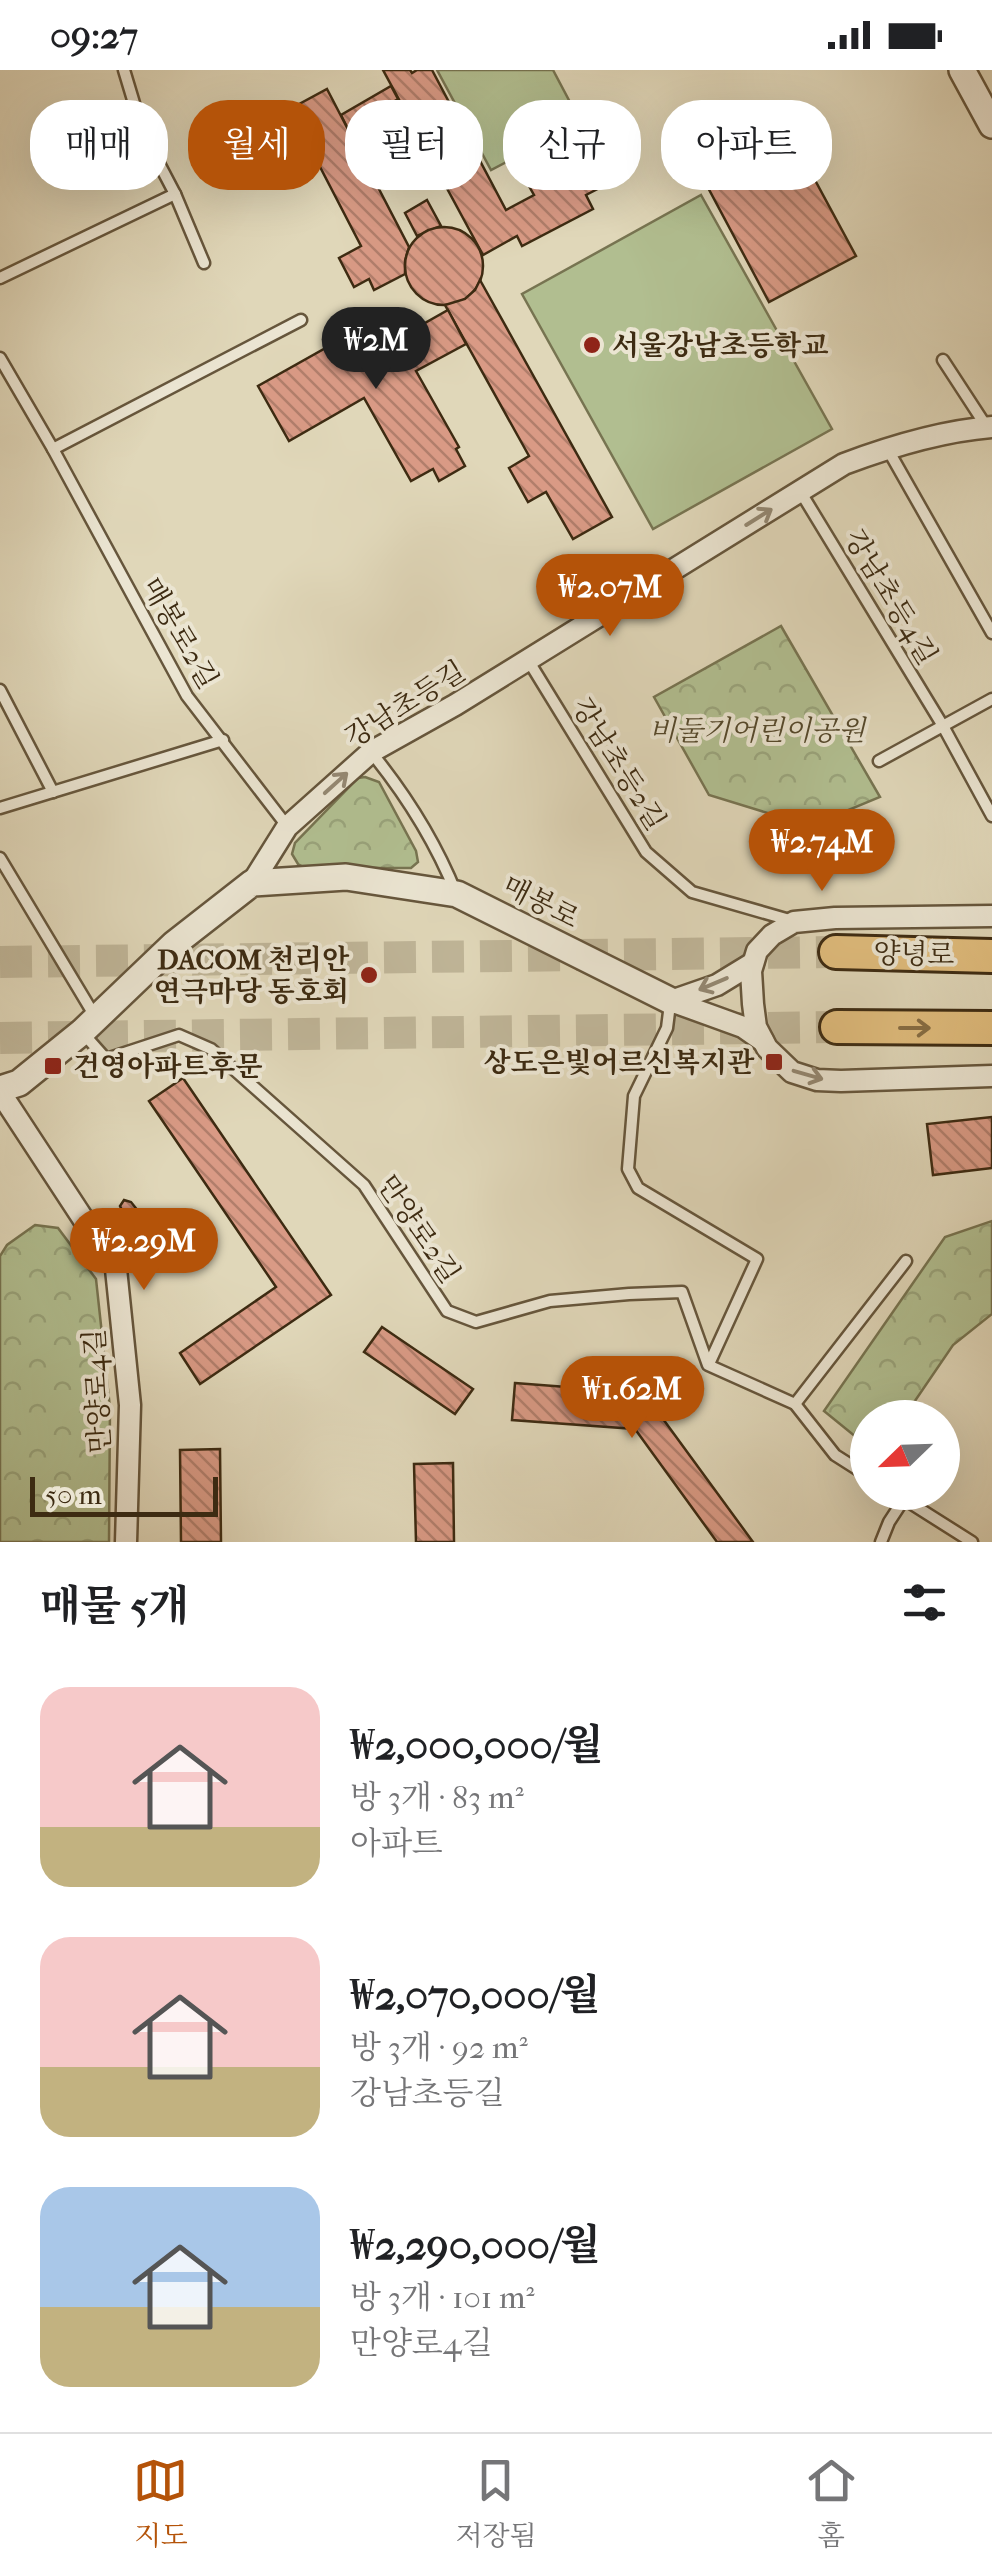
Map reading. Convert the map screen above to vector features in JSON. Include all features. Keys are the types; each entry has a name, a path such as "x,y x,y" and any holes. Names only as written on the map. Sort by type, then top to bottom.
{"main road":[{"name":"양녕로","path":"836,952 992,956"},
{"path":"837,1027 992,1028"}],"street":[{"path":"962,70 992,125"},
{"name":"강남초등길","path":"252,883 287,827 371,752 455,706 844,464 932,436 990,430"},
{"name":"매봉로","path":"252,883 346,877 457,894 670,1000"},
{"path":"0,1091 19,1083 89,1025 174,944 252,883"},
{"path":"992,916 794,922 772,934 757,950 751,971 756,1026 767,1048 792,1072 816,1080 992,1076"},
{"path":"670,1000 718,985 753,963"},
{"path":"670,1000 743,1027 763,1041"},
{"name":"만양로4길","path":"0,1091 116,1268 130,1405 126,1542"}],"lane":[{"path":"124,70 143,133 175,194 204,263"},
{"path":"0,278 175,194"},
{"path":"53,448 301,320"},
{"name":"매봉로2길","path":"0,358 53,448 186,696 287,827"},
{"path":"944,360 990,430"},
{"path":"887,448 992,632"},
{"name":"강남초등4길","path":"800,490 943,726 992,816"},
{"name":"강남초등2길","path":"528,660 646,852 692,892 794,922"},
{"path":"0,690 53,792"},
{"path":"879,760 992,699"},
{"path":"0,808 223,740"},
{"path":"371,752 404,794 457,894"},
{"path":"0,858 89,1025"},
{"path":"670,1000 667,1028 634,1096 628,1169 638,1188 756,1259 708,1365 796,1404 835,1455 850,1465"},
{"name":"만양로2길","path":"89,1025 106,1058 179,1034 211,1048 364,1185 447,1311 476,1322 550,1301 682,1292 708,1365"},
{"path":"796,1404 906,1261"},
{"path":"880,1542 897,1510"},
{"path":"920,1510 972,1542"}],"green space":[{"path":"437,70 553,70 569,100 503,100 503,164 491,170 483,155 483,100 453,100"},
{"path":"701,195 832,429 653,529 522,294"},
{"name":"비둘기어린이공원","path":"781,626 880,797 810,826 709,795 654,697"},
{"path":"358,778 379,782 416,851 418,862 411,868 305,868 298,864 292,854 295,843"},
{"path":"992,1221 992,1314 953,1345 916,1400 850,1400 850,1432 824,1411 945,1237"},
{"path":"35,1225 58,1228 96,1279 110,1408 109,1542 0,1542 0,1256 7,1245"}],"building":[{"path":"383,70 432,70 448,100 399,100"},
{"path":"391,86 398,99 396,100 367,100"},
{"path":"327,89 345,124 345,190 379,190 409,247 405,274 374,290 369,279 354,287 339,258 361,246 325,177 325,100 307,100"},
{"path":"483,166 506,210 534,195 531,190 596,190 586,195 593,209 522,246 517,236 483,255 448,190 483,190"},
{"path":"709,190 820,190 856,256 769,302"},
{"path":"427,200 441,226 417,236 405,213"},
{"path":"444,227 472,238 483,266 472,294 444,305 416,294 405,266 416,238"},
{"name":"서울강남초등학교","path":"480,280 612,517 573,539 546,492 528,502 509,468 529,456 445,305 465,299"},
{"path":"448,310 466,344 416,371 459,447 456,449 465,466 439,481 433,469 411,481 364,398 289,441 258,386 372,322 386,345"},
{"path":"183,1078 331,1295 200,1384 180,1353 276,1287 149,1101"},
{"path":"992,1117 992,1168 933,1175 927,1124"},
{"path":"124,1200 131,1202 150,1226 136,1237 122,1216 120,1206"},
{"path":"382,1327 473,1389 455,1414 364,1352"},
{"path":"515,1383 644,1393 753,1542 717,1542 635,1429 512,1420"},
{"path":"220,1449 221,1542 181,1542 180,1450"},
{"path":"453,1463 454,1542 416,1542 414,1464"}],"tunnel":[{"path":"0,962 836,952"},
{"path":"0,1038 837,1027"}],"place":[{"name":"서울강남초등학교","path":"592,345"},
{"name":"DACOM 천리안 연극마당 동호회","path":"369,975"},
{"name":"상도은빛어르신복지관","path":"774,1062"},
{"name":"건영아파트후문","path":"53,1066"}]}
